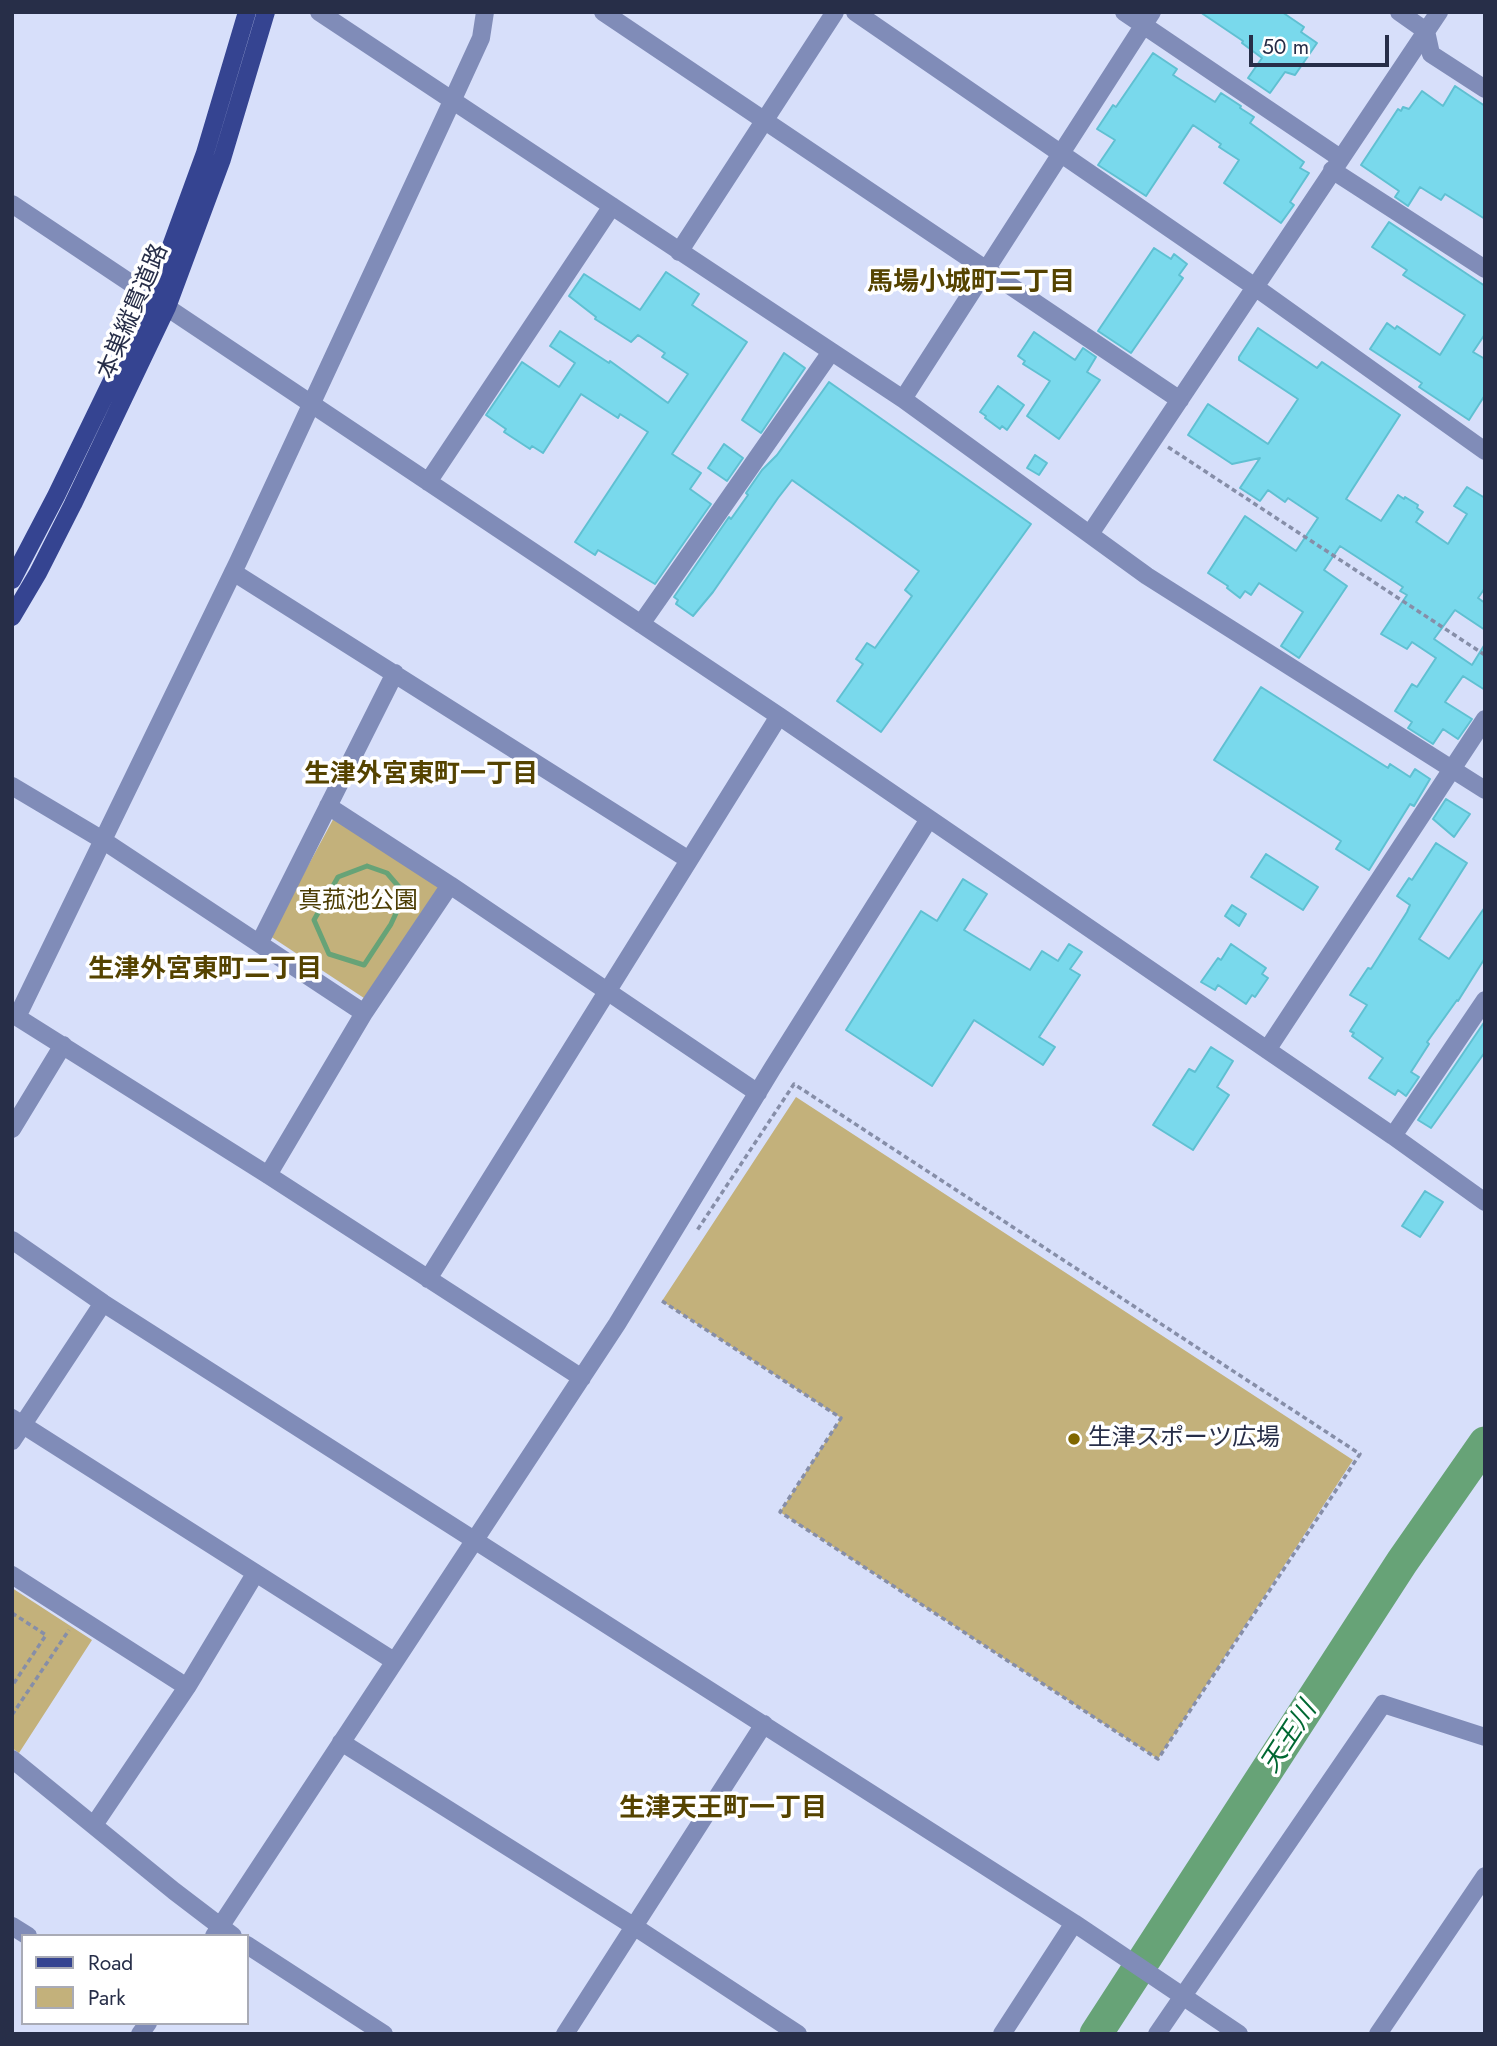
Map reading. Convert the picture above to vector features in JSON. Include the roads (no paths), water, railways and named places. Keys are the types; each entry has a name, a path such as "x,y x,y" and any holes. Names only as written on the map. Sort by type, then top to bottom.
{"main road":[{"name":"本巣縦貫道路","path":"12,580 159,303 247,12"},
{"name":"本巣縦貫道路","path":"12,617 73,504 228,141 266,12"}],"street":[{"path":"319,12 903,399 1147,576 1485,790"},
{"path":"485,12 481,38 233,572 101,839 17,1017 582,1378"},
{"path":"603,12 1180,400"},
{"path":"679,252 835,12"},
{"path":"855,12 1255,287 1485,451"},
{"path":"1124,12 1148,19 1336,164 1485,269"},
{"path":"1399,12 1426,31 1432,54 1485,89"},
{"path":"1090,534 1439,12"},
{"path":"903,399 1148,19"},
{"path":"12,204 779,716 1393,1136 1485,1202"},
{"path":"428,482 612,206"},
{"path":"641,624 831,352"},
{"path":"233,572 689,860"},
{"path":"260,942 395,673"},
{"path":"428,1279 779,716"},
{"path":"1267,1050 1485,719"},
{"path":"12,786 101,839 365,1013"},
{"path":"328,806 758,1093"},
{"path":"12,1759 223,1933 341,1742 582,1378 929,819"},
{"path":"268,1175 365,1013 450,885"},
{"path":"1393,1136 1485,1000"},
{"path":"12,1129 63,1045"},
{"path":"12,1240 103,1303 1081,1927 1239,2034"},
{"path":"12,1441 18,1421 103,1303"},
{"path":"18,1421 394,1661"},
{"path":"94,1825 187,1687 255,1574"},
{"path":"12,1575 187,1687"},
{"path":"1157,2034 1179,1993 1384,1704 1485,1737"},
{"path":"565,2034 764,1724"},
{"path":"341,1742 635,1927 797,2034"},
{"path":"1378,2034 1485,1876"},
{"path":"1002,2034 1081,1927"},
{"path":"248,1946 384,2034"}],"waterway":[{"path":"367,866 387,873 405,894 391,924 364,965 329,954 314,920 338,877 367,866"},
{"name":"天王川","path":"1096,2034 1402,1562 1485,1443"}],"place":[{"name":"生津スポーツ広場","path":"1074,1439"}],"district":[{"name":"馬場小城町二丁目","path":"971,284"},
{"name":"生津外宮東町一丁目","path":"421,776"},
{"name":"生津外宮東町二丁目","path":"205,971"},
{"name":"生津天王町一丁目","path":"723,1810"}],"park label":[{"name":"真菰池公園","path":"358,902"}]}
